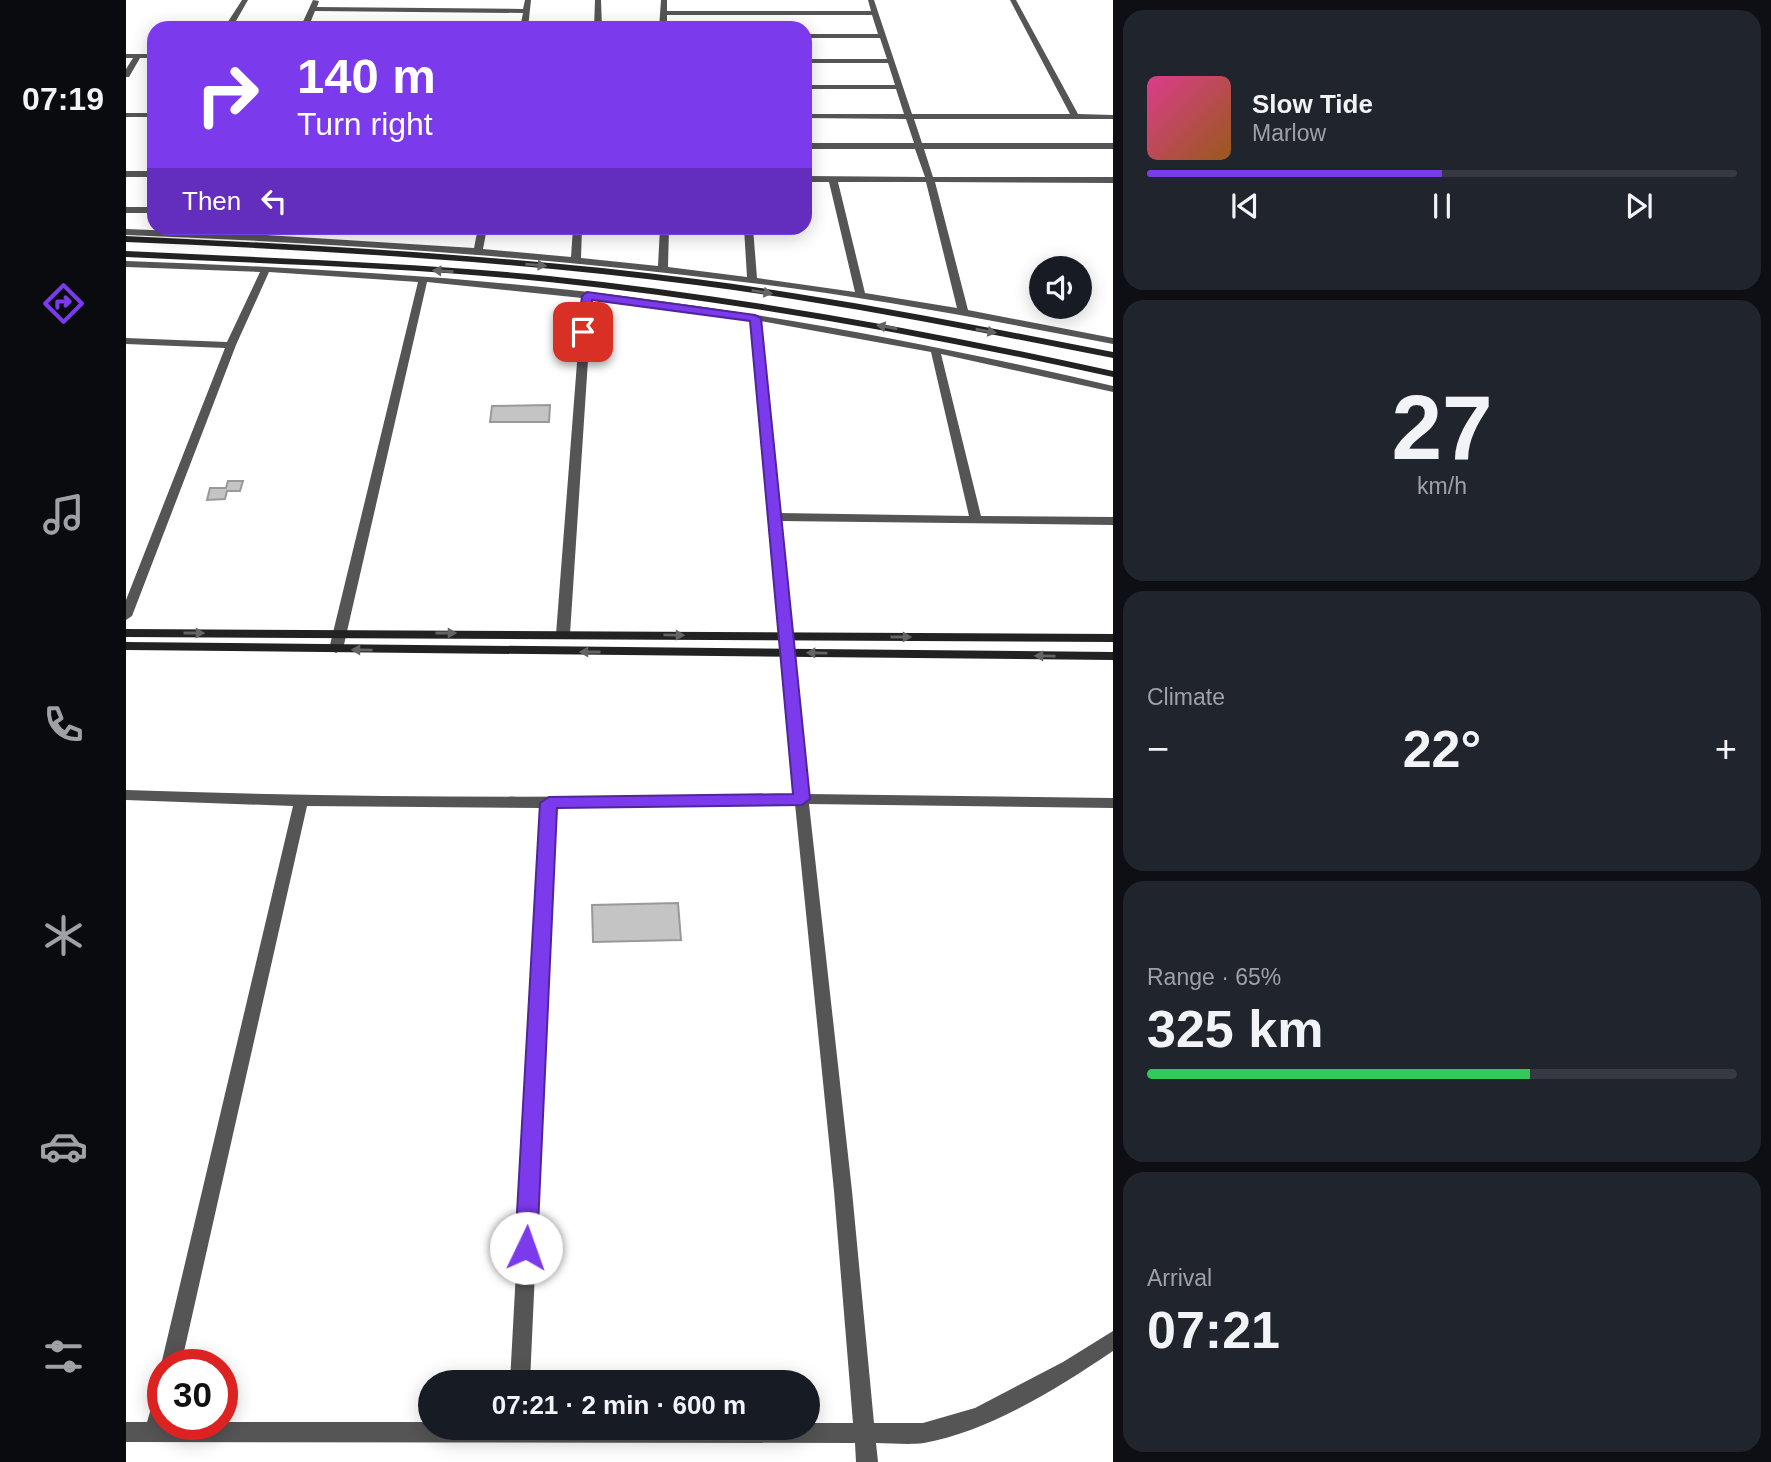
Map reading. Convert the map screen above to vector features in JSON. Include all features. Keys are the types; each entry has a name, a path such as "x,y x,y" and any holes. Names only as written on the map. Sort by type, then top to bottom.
{"main road":[{"path":"126,239 336,247 699,283 842,305 1113,355"},
{"path":"126,254 359,264 637,290 864,323 1113,374"},
{"path":"126,632 1113,638"},
{"path":"126,646 1113,656"}],"street":[{"path":"232,21 245,0"},
{"path":"307,21 317,0"},
{"path":"525,21 528,0"},
{"path":"598,0 598,21"},
{"path":"663,21 664,0"},
{"path":"871,0 930,180 963,311"},
{"path":"1013,0 1075,117"},
{"path":"312,9 527,11"},
{"path":"664,13 874,13"},
{"path":"812,36 882,36"},
{"path":"126,56 147,56"},
{"path":"126,75 138,56"},
{"path":"812,61 890,61"},
{"path":"812,87 900,87"},
{"path":"126,115 147,115"},
{"path":"812,116 1113,117"},
{"path":"812,146 1113,146"},
{"path":"126,174 147,174"},
{"path":"812,179 1113,180"},
{"path":"833,179 860,294"},
{"path":"126,210 147,211"},
{"path":"126,232 147,232"},
{"path":"272,235 576,258 752,278 963,311 1113,341"},
{"path":"478,251 481,235"},
{"path":"576,258 578,235"},
{"path":"663,267 665,235"},
{"path":"749,235 752,278"},
{"path":"126,264 266,269 423,280 587,296 755,318 935,349 1009,363 1113,389"},
{"path":"126,617 231,345 266,269"},
{"path":"336,649 423,280"},
{"path":"563,634 587,296"},
{"path":"755,318 784,636 843,1191 867,1462"},
{"path":"126,341 231,345"},
{"path":"935,349 975,520"},
{"path":"773,517 1113,521"},
{"path":"126,795 301,801 549,803 802,799 1113,803"},
{"path":"175,1349 301,801"},
{"path":"521,1370 549,803"},
{"path":"820,1434 923,1433 979,1418 1070,1369 1113,1340"},
{"path":"238,1432 418,1431"},
{"path":"126,1432 147,1432"}],"building":[{"path":"550,405 549,422 490,422 492,406"},
{"path":"228,481 243,481 240,491 227,491 225,499 207,500 210,488 226,488"},
{"path":"678,903 681,940 593,942 592,905"}],"route":[{"path":"526,1248 549,803 802,799 755,318 587,296 583,332"}]}
